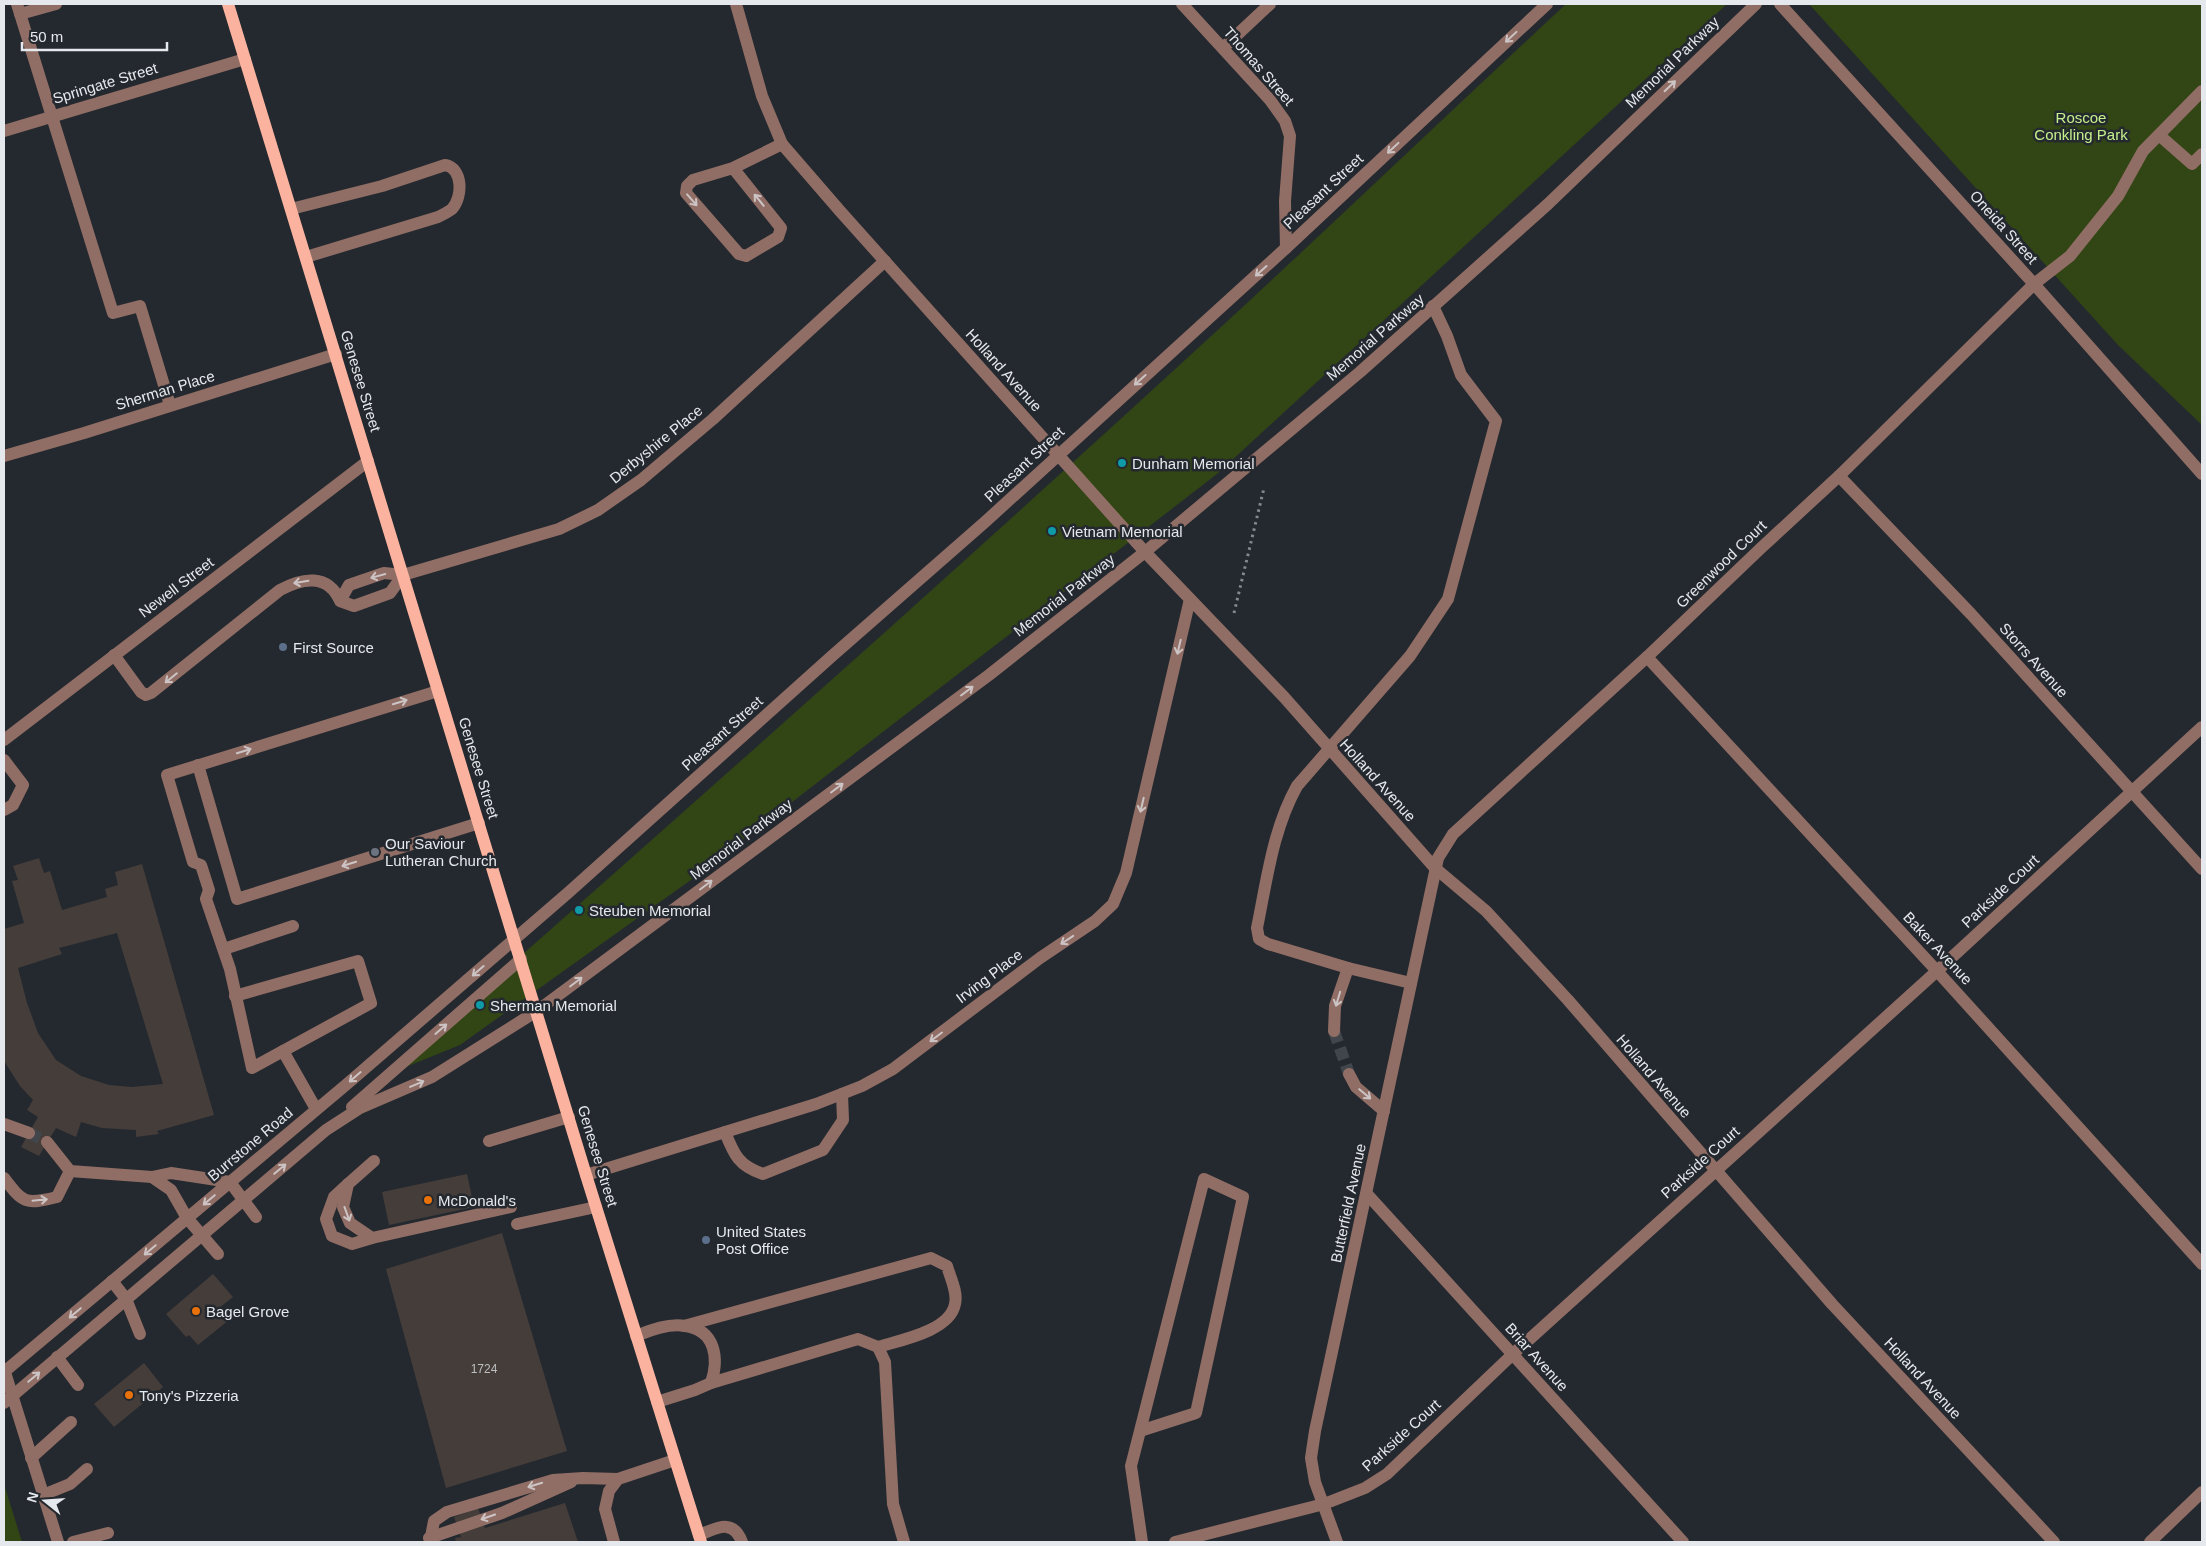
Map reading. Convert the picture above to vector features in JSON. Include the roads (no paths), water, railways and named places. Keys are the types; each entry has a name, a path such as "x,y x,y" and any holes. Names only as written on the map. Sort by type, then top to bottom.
{"main road":[{"name":"Genesee Street","path":"228,4 586,1175 700,1538"}],"street":[{"path":"56,4 18,9 113,313 140,306 170,405"},
{"name":"Holland Avenue","path":"736,4 762,96 782,144 1145,552 1284,697 1434,868 1486,911 1568,1000 1714,1171 1832,1304 2054,1542"},
{"name":"Thomas Street","path":"1182,4 1270,100 1285,121 1290,136 1285,201 1286,248"},
{"path":"1223,48 1270,4"},
{"name":"Pleasant Street","path":"515,940 832,656 985,522 1286,248 1547,4"},
{"name":"Memorial Parkway","path":"537,1011 982,681 1145,552 1360,372 1548,204 1756,4"},
{"name":"Oneida Street","path":"1780,4 2034,284 2202,474"},
{"name":"Springate Street","path":"4,131 245,58"},
{"name":"Greenwood Court","path":"1434,868 1453,834 1647,658 1839,476 2034,284 2070,256 2118,196 2143,151 2202,91"},
{"path":"2159,135 2192,164 2202,154"},
{"path":"733,168 781,228 778,237 746,256 738,254 686,192 687,186 693,180 733,168 782,144"},
{"path":"291,209 382,186 445,165 452,166 457,172 460,185 459,197 452,208 438,217 306,257"},
{"name":"Derbyshire Place","path":"340,601 349,585 384,574 403,575 559,529 598,510 641,480 713,419 885,261"},
{"path":"1411,983 1348,968 1268,944 1259,939 1257,928 1274,840 1297,786 1410,656 1448,599 1496,421 1461,375 1447,336 1433,306"},
{"name":"Sherman Place","path":"4,456 84,433 336,354"},
{"name":"Newell Street","path":"4,740 368,461"},
{"name":"Storrs Avenue","path":"1839,476 1971,614 2202,868"},
{"path":"114,655 141,692 151,693 280,590 296,581 324,583 336,591 340,601 354,606 390,593 403,575"},
{"name":"Irving Place","path":"586,1175 725,1132 862,1086 893,1069 1040,958 1095,921 1113,904 1126,873 1190,599"},
{"name":"Baker Avenue","path":"1647,658 1937,971 2202,1264"},
{"path":"235,996 358,961 371,1004 252,1068 235,996 224,949 206,899 210,890 201,865 193,862 167,774 438,691"},
{"name":"Parkside Court","path":"1175,1542 1324,1504 1365,1488 1387,1474 1513,1354 1937,971 2202,727"},
{"path":"4,760 23,785 13,805 4,810"},
{"path":"198,765 237,899 479,823"},
{"name":"Butterfield Avenue","path":"1337,1542 1315,1482 1311,1458 1315,1431 1367,1194 1434,868"},
{"path":"224,949 293,926"},
{"name":"Burrstone Road","path":"4,1371 515,940"},
{"path":"8,1400 326,1130 521,959"},
{"path":"1334,1031 1335,1006 1348,968"},
{"path":"326,1130 360,1108 432,1078 537,1011"},
{"path":"283,1051 316,1109"},
{"path":"1350,1074 1356,1087 1384,1111"},
{"path":"725,1132 732,1151 746,1168 763,1174 823,1150 843,1120 842,1094"},
{"path":"489,1141 569,1117"},
{"path":"4,1124 29,1133"},
{"path":"47,1142 70,1171 152,1177 171,1173 230,1182 256,1218"},
{"path":"374,1161 334,1198 326,1219 332,1236 352,1244 511,1207"},
{"path":"4,1178 20,1198 36,1202 57,1197 70,1171"},
{"path":"152,1177 171,1190 187,1218 218,1254"},
{"path":"1140,1431 1196,1413 1243,1197 1204,1179 1131,1466 1142,1542"},
{"path":"348,1184 343,1206 350,1223 372,1238"},
{"name":"Briar Avenue","path":"1367,1194 1683,1542"},
{"path":"516,1224 596,1207"},
{"path":"636,1336 655,1329 684,1326 931,1258 947,1266 954,1286 955,1304 946,1321 930,1330 878,1347 858,1339 711,1383 657,1402"},
{"path":"112,1281 126,1299 140,1334"},
{"path":"684,1326 696,1329 708,1338 716,1355 711,1383"},
{"path":"878,1347 885,1362 894,1504 904,1542"},
{"path":"57,1357 78,1385"},
{"path":"4,1371 8,1400 31,1458 58,1542"},
{"path":"31,1458 71,1422"},
{"path":"429,1540 434,1521 447,1512 553,1480 581,1478 618,1479 675,1460"},
{"path":"43,1495 70,1484 87,1469"},
{"path":"429,1540 502,1512 581,1478"},
{"path":"614,1542 605,1509 609,1491 618,1479"},
{"path":"2150,1542 2202,1492"},
{"path":"700,1538 722,1526 732,1528 739,1533 742,1542"},
{"path":"72,1542 108,1532"}],"tunnel":[{"path":"1334,1031 1349,1074"},
{"path":"29,1133 47,1142"}],"place":[{"name":"Dunham Memorial","path":"1122,463"},
{"name":"Vietnam Memorial","path":"1052,531"},
{"name":"First Source","path":"283,647"},
{"name":"Our Saviour Lutheran Church","path":"375,852"},
{"name":"Steuben Memorial","path":"579,910"},
{"name":"Sherman Memorial","path":"480,1005"},
{"name":"McDonald's","path":"428,1200"},
{"name":"United States Post Office","path":"706,1240"},
{"name":"Bagel Grove","path":"196,1311"},
{"name":"Tony's Pizzeria","path":"129,1395"}],"park label":[{"name":"Roscoe Conkling Park","path":"2081,126"}]}
